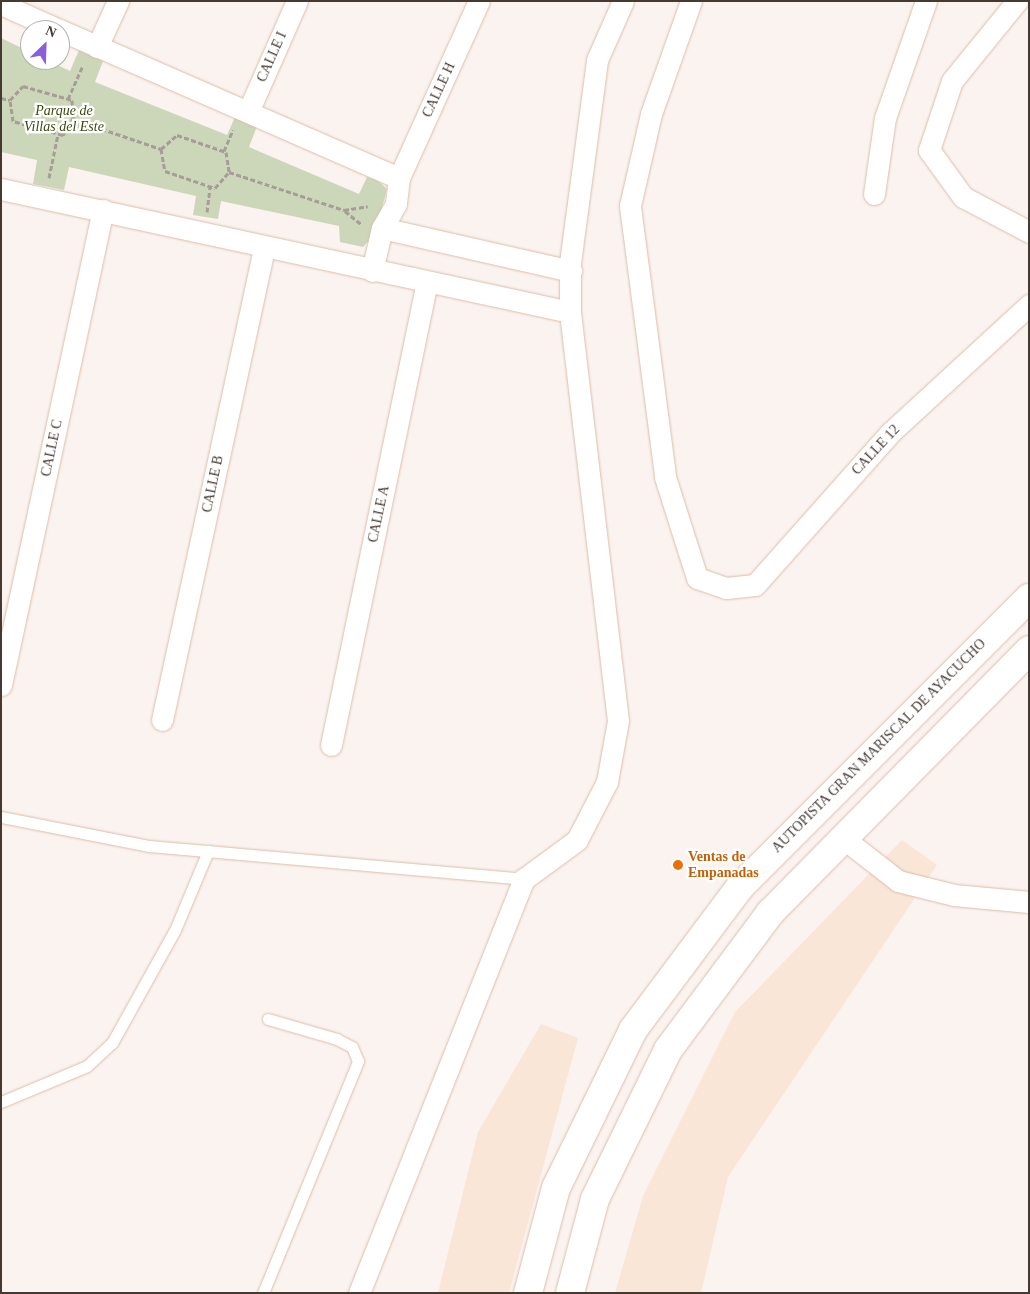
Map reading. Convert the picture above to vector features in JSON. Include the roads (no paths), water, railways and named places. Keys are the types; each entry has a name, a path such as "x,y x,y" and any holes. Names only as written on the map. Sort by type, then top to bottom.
{"highway":[{"name":"AUTOPISTA GRAN MARISCAL DE AYACUCHO","path":"528,1293 556,1188 633,1030 740,887 1029,598"},
{"path":"570,1293 595,1198 668,1050 770,913 1029,650"}],"street":[{"path":"92,52 118,1"},
{"name":"CALLE I","path":"242,116 297,1"},
{"name":"CALLE H","path":"372,271 373,227 396,204 399,178 479,1"},
{"path":"359,1293 524,879 577,840 607,782 618,721 570,312 571,271 597,60 623,1"},
{"name":"CALLE 12","path":"691,1 651,114 630,206 665,478 697,578 726,588 754,585 891,432 1029,305"},
{"path":"874,194 885,118 926,1"},
{"path":"1017,1 952,81 929,150 963,197 1029,232"},
{"path":"1,4 37,20"},
{"path":"70,37 92,52 242,116 399,178"},
{"path":"1,189 103,210 372,271 570,312"},
{"name":"CALLE C","path":"1,685 103,210"},
{"path":"373,227 571,271"},
{"name":"CALLE B","path":"162,720 264,247"},
{"name":"CALLE A","path":"331,745 427,282"},
{"path":"844,838 898,881 954,895 1029,902"}],"lane":[{"path":"1,817 149,846 524,879"},
{"path":"1,1102 87,1066 112,1043 175,930 208,851"},
{"path":"263,1293 358,1061 352,1047 336,1039 268,1019"}],"place":[{"name":"Ventas de Empanadas","path":"678,865"}],"park label":[{"name":"Parque de Villas del Este","path":"64,120"}]}
